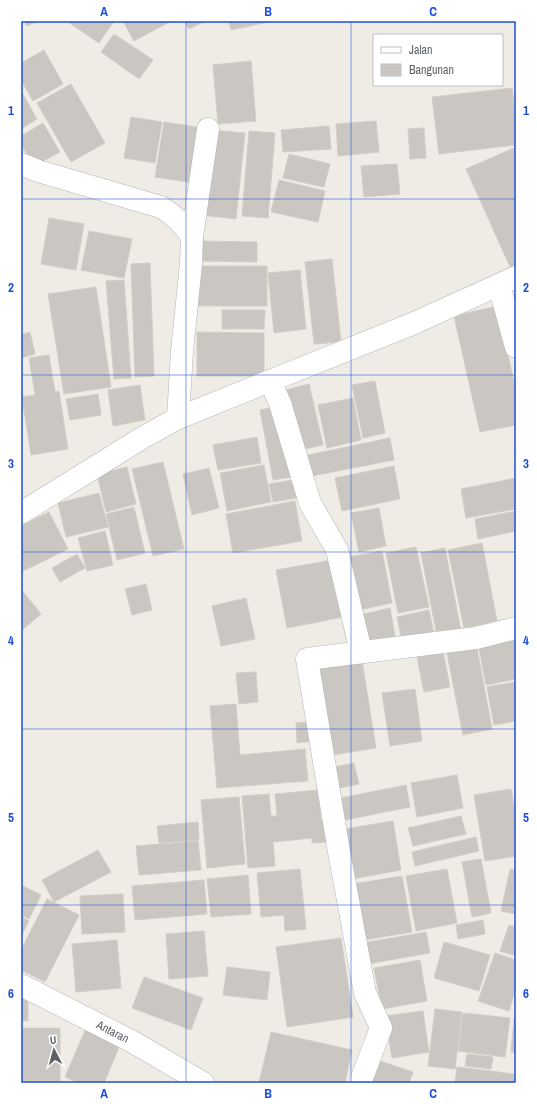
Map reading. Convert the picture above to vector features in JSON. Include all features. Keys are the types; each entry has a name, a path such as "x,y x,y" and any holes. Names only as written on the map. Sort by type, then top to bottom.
{"street":[{"path":"178,418 192,237 208,129"},
{"path":"21,164 38,171 161,208 172,214 185,226 192,237"},
{"path":"21,514 142,438 178,418 412,324 508,281 516,347"},
{"path":"270,381 280,403 310,503 337,550 361,652"},
{"path":"360,1083 381,1028 365,993 338,846 307,659 476,638 516,628"},
{"name":"Antaran","path":"21,985 133,1042 203,1083"}],"building":[{"path":"24,21 37,21 27,26"},
{"path":"114,21 99,43 68,22"},
{"path":"123,21 171,21 134,41"},
{"path":"184,21 205,21 189,29"},
{"path":"229,21 273,21 231,30"},
{"path":"114,34 153,60 139,79 101,52"},
{"path":"44,50 63,84 33,101 21,80 21,63"},
{"path":"251,61 256,121 218,124 213,65"},
{"path":"71,84 105,143 71,162 37,103"},
{"path":"512,88 516,118 516,145 439,154 432,97"},
{"path":"21,91 37,119 21,129"},
{"path":"131,117 162,122 155,163 124,158"},
{"path":"376,121 379,152 338,156 336,124"},
{"path":"164,122 202,128 193,183 155,177"},
{"path":"43,123 60,152 34,166 21,144 21,136"},
{"path":"329,126 331,149 283,152 281,130"},
{"path":"424,128 426,158 410,159 408,129"},
{"path":"211,130 245,133 236,219 202,215"},
{"path":"249,131 275,133 268,218 242,216"},
{"path":"516,147 516,266 511,269 466,169"},
{"path":"289,154 330,164 324,187 283,178"},
{"path":"397,164 400,194 364,197 361,166"},
{"path":"279,180 325,191 318,222 271,212"},
{"path":"49,218 84,224 76,270 41,264"},
{"path":"89,231 132,239 124,278 81,270"},
{"path":"201,241 257,242 257,262 200,261"},
{"path":"332,259 341,342 314,344 305,262"},
{"path":"150,263 154,376 135,377 131,264"},
{"path":"198,266 267,266 267,306 198,306"},
{"path":"300,270 306,329 274,333 268,273"},
{"path":"124,280 131,378 114,379 106,281"},
{"path":"96,287 111,387 64,394 48,294"},
{"path":"497,306 516,391 516,425 480,432 454,316"},
{"path":"222,310 265,310 264,329 222,329"},
{"path":"30,332 35,354 21,358 21,335"},
{"path":"197,332 264,333 264,376 197,376"},
{"path":"49,355 55,392 59,391 68,449 31,455 22,397 35,395 29,358"},
{"path":"375,381 385,433 363,438 352,385"},
{"path":"309,384 323,445 296,451 282,391"},
{"path":"140,385 145,420 113,426 108,390"},
{"path":"98,394 101,415 70,420 66,399"},
{"path":"353,398 361,440 327,448 318,405"},
{"path":"279,406 292,477 273,480 260,410"},
{"path":"257,437 261,463 218,470 213,445"},
{"path":"390,438 394,460 312,476 308,455"},
{"path":"163,462 184,549 153,556 132,469"},
{"path":"264,465 271,502 227,511 220,473"},
{"path":"394,466 400,499 342,511 335,478"},
{"path":"127,467 136,504 106,512 97,474"},
{"path":"209,468 219,508 192,515 183,474"},
{"path":"516,478 516,509 466,518 461,489"},
{"path":"298,479 302,497 273,502 269,484"},
{"path":"99,493 108,527 66,537 58,503"},
{"path":"295,501 302,541 233,553 226,514"},
{"path":"134,507 145,553 117,560 106,514"},
{"path":"379,508 386,546 359,552 351,513"},
{"path":"516,511 516,531 478,539 475,519"},
{"path":"49,512 68,549 21,572 21,526"},
{"path":"105,531 113,565 87,571 78,538"},
{"path":"482,543 497,621 464,628 448,550"},
{"path":"416,547 429,607 398,613 386,553"},
{"path":"445,548 461,631 437,636 421,553"},
{"path":"382,551 392,603 359,610 348,557"},
{"path":"77,554 85,568 60,582 52,568"},
{"path":"332,560 343,617 287,628 276,570"},
{"path":"146,584 152,610 132,615 125,589"},
{"path":"21,589 41,614 21,631"},
{"path":"246,598 255,639 221,646 212,606"},
{"path":"390,608 396,642 367,648 360,615"},
{"path":"429,610 435,639 403,646 397,617"},
{"path":"514,636 516,647 516,679 486,685 478,643"},
{"path":"477,648 492,729 463,735 447,653"},
{"path":"443,652 450,687 424,692 417,657"},
{"path":"361,655 376,748 326,756 311,663"},
{"path":"256,672 258,702 239,704 236,673"},
{"path":"516,682 516,721 494,725 487,687"},
{"path":"415,689 422,741 390,746 382,693"},
{"path":"236,704 240,755 305,749 308,781 217,788 210,706"},
{"path":"313,722 315,741 297,743 296,723"},
{"path":"354,763 359,784 334,789 330,768"},
{"path":"457,775 463,808 417,817 411,783"},
{"path":"406,785 410,807 335,822 331,800"},
{"path":"511,789 516,818 516,856 485,861 474,795"},
{"path":"318,790 321,820 329,819 331,842 312,843 312,838 273,842 275,866 248,868 242,796 269,794 271,816 277,816 275,794"},
{"path":"239,797 245,864 207,868 201,800"},
{"path":"461,816 466,834 413,846 408,828"},
{"path":"393,821 401,870 347,880 338,830"},
{"path":"198,822 199,840 159,843 157,826"},
{"path":"476,837 479,851 415,866 412,852"},
{"path":"198,841 201,870 139,875 136,846"},
{"path":"98,850 111,872 54,902 42,880"},
{"path":"481,859 491,913 472,917 462,862"},
{"path":"300,869 306,929 285,931 284,915 261,917 257,873"},
{"path":"447,869 457,923 416,931 406,876"},
{"path":"510,869 516,870 516,914 501,911"},
{"path":"248,875 251,914 211,917 207,879"},
{"path":"402,876 412,932 358,941 347,885"},
{"path":"204,880 207,914 135,920 132,886"},
{"path":"21,885 41,895 29,919 21,915"},
{"path":"123,894 125,932 82,934 80,896"},
{"path":"47,899 79,915 45,982 21,970 21,950"},
{"path":"21,917 29,921 21,936"},
{"path":"483,920 485,934 458,939 456,925"},
{"path":"509,925 516,927 516,956 500,951"},
{"path":"204,931 208,976 169,979 166,934"},
{"path":"426,932 430,953 367,964 363,943"},
{"path":"341,938 353,1017 287,1027 276,947"},
{"path":"117,940 121,988 76,992 72,944"},
{"path":"444,942 490,955 479,991 434,978"},
{"path":"495,953 516,960 516,988 509,1011 478,1001"},
{"path":"420,960 427,1001 382,1009 374,968"},
{"path":"227,967 270,972 267,1000 223,995"},
{"path":"144,977 203,998 191,1030 132,1008"},
{"path":"21,992 28,992 28,1021 21,1020"},
{"path":"435,1009 462,1012 455,1069 428,1066"},
{"path":"423,1011 429,1052 392,1058 385,1016"},
{"path":"463,1013 510,1018 505,1057 458,1051"},
{"path":"514,1018 516,1018 516,1053 511,1052"},
{"path":"87,1026 122,1040 104,1083 79,1083 65,1077"},
{"path":"21,1028 60,1028 60,1081 21,1081"},
{"path":"271,1032 352,1050 345,1083 259,1083"},
{"path":"467,1054 493,1057 491,1069 465,1066"},
{"path":"374,1059 413,1072 409,1083 366,1083"},
{"path":"457,1067 515,1074 514,1083 455,1083"}]}
